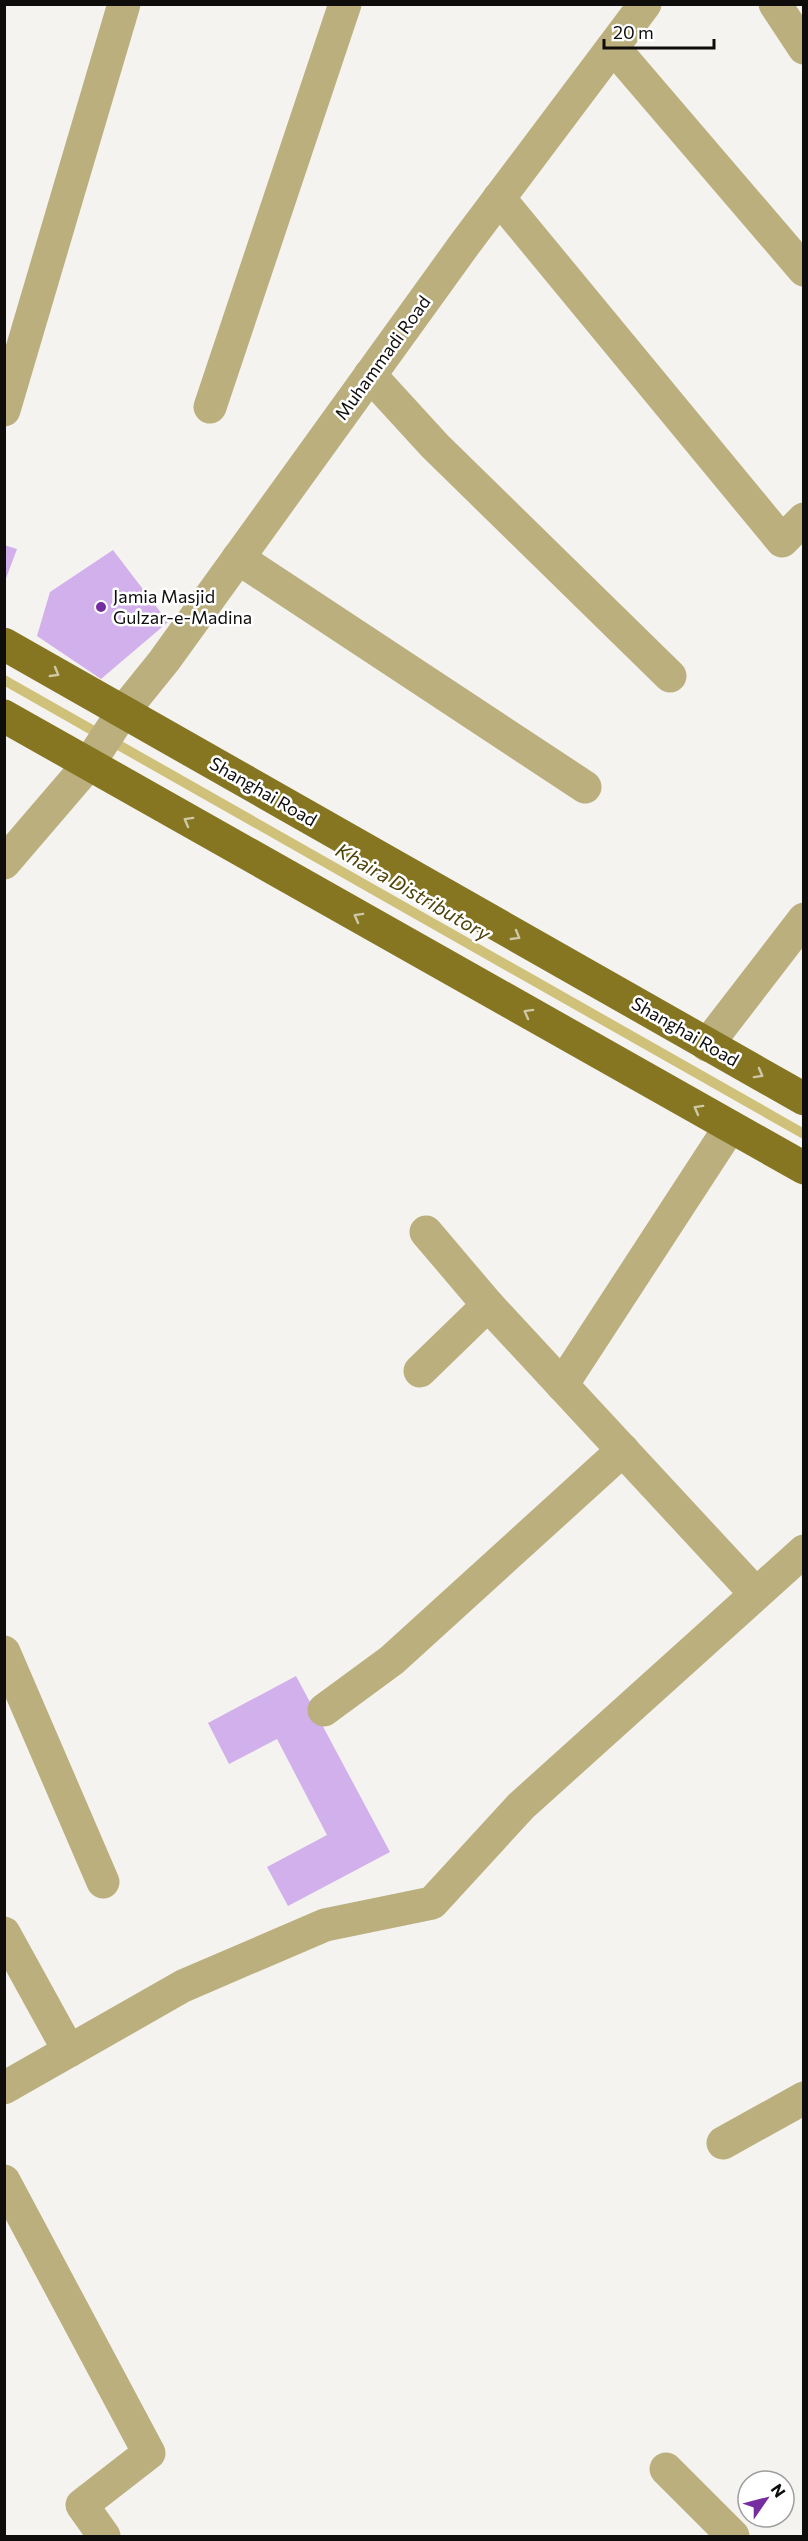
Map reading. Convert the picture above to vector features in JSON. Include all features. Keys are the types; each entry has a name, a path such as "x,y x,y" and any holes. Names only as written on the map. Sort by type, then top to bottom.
{"main road":[{"name":"Shanghai Road","path":"4,644 106,739 730,1126 804,1168"},
{"name":"Shanghai Road","path":"4,716 106,739 707,1045 804,1099"}],"street":[{"path":"4,410 124,4"},
{"path":"210,407 345,4"},
{"name":"Muhammadi Road","path":"4,863 106,739 499,198 645,4"},
{"path":"775,4 804,48"},
{"path":"613,47 804,270"},
{"path":"499,198 782,541 804,519"},
{"path":"370,375 435,446 670,676"},
{"path":"238,558 585,787"},
{"path":"707,1045 804,919"},
{"path":"562,1386 730,1126"},
{"path":"426,1232 488,1305 756,1594"},
{"path":"420,1371 488,1305"},
{"path":"324,1710 392,1660 623,1450"},
{"path":"4,2088 183,1986 325,1925 432,1903 521,1806 804,1551"},
{"path":"4,1652 103,1882"},
{"path":"4,1933 69,2050"},
{"path":"723,2143 804,2098"},
{"path":"4,2181 149,2453 82,2505 104,2536"},
{"path":"666,2469 733,2536"}],"building":[{"path":"4,545 17,549 5,581 4,581"},
{"name":"Jamia Masjid Gulzar-e-Madina","path":"113,550 168,622 101,679 37,636 50,592"},
{"path":"296,1676 390,1852 288,1906 267,1867 327,1835 277,1739 229,1764 208,1723"}],"waterway":[{"name":"Khaira Distributory","path":"4,680 804,1134"}],"place":[{"name":"Jamia Masjid Gulzar-e-Madina","path":"101,607"}]}
